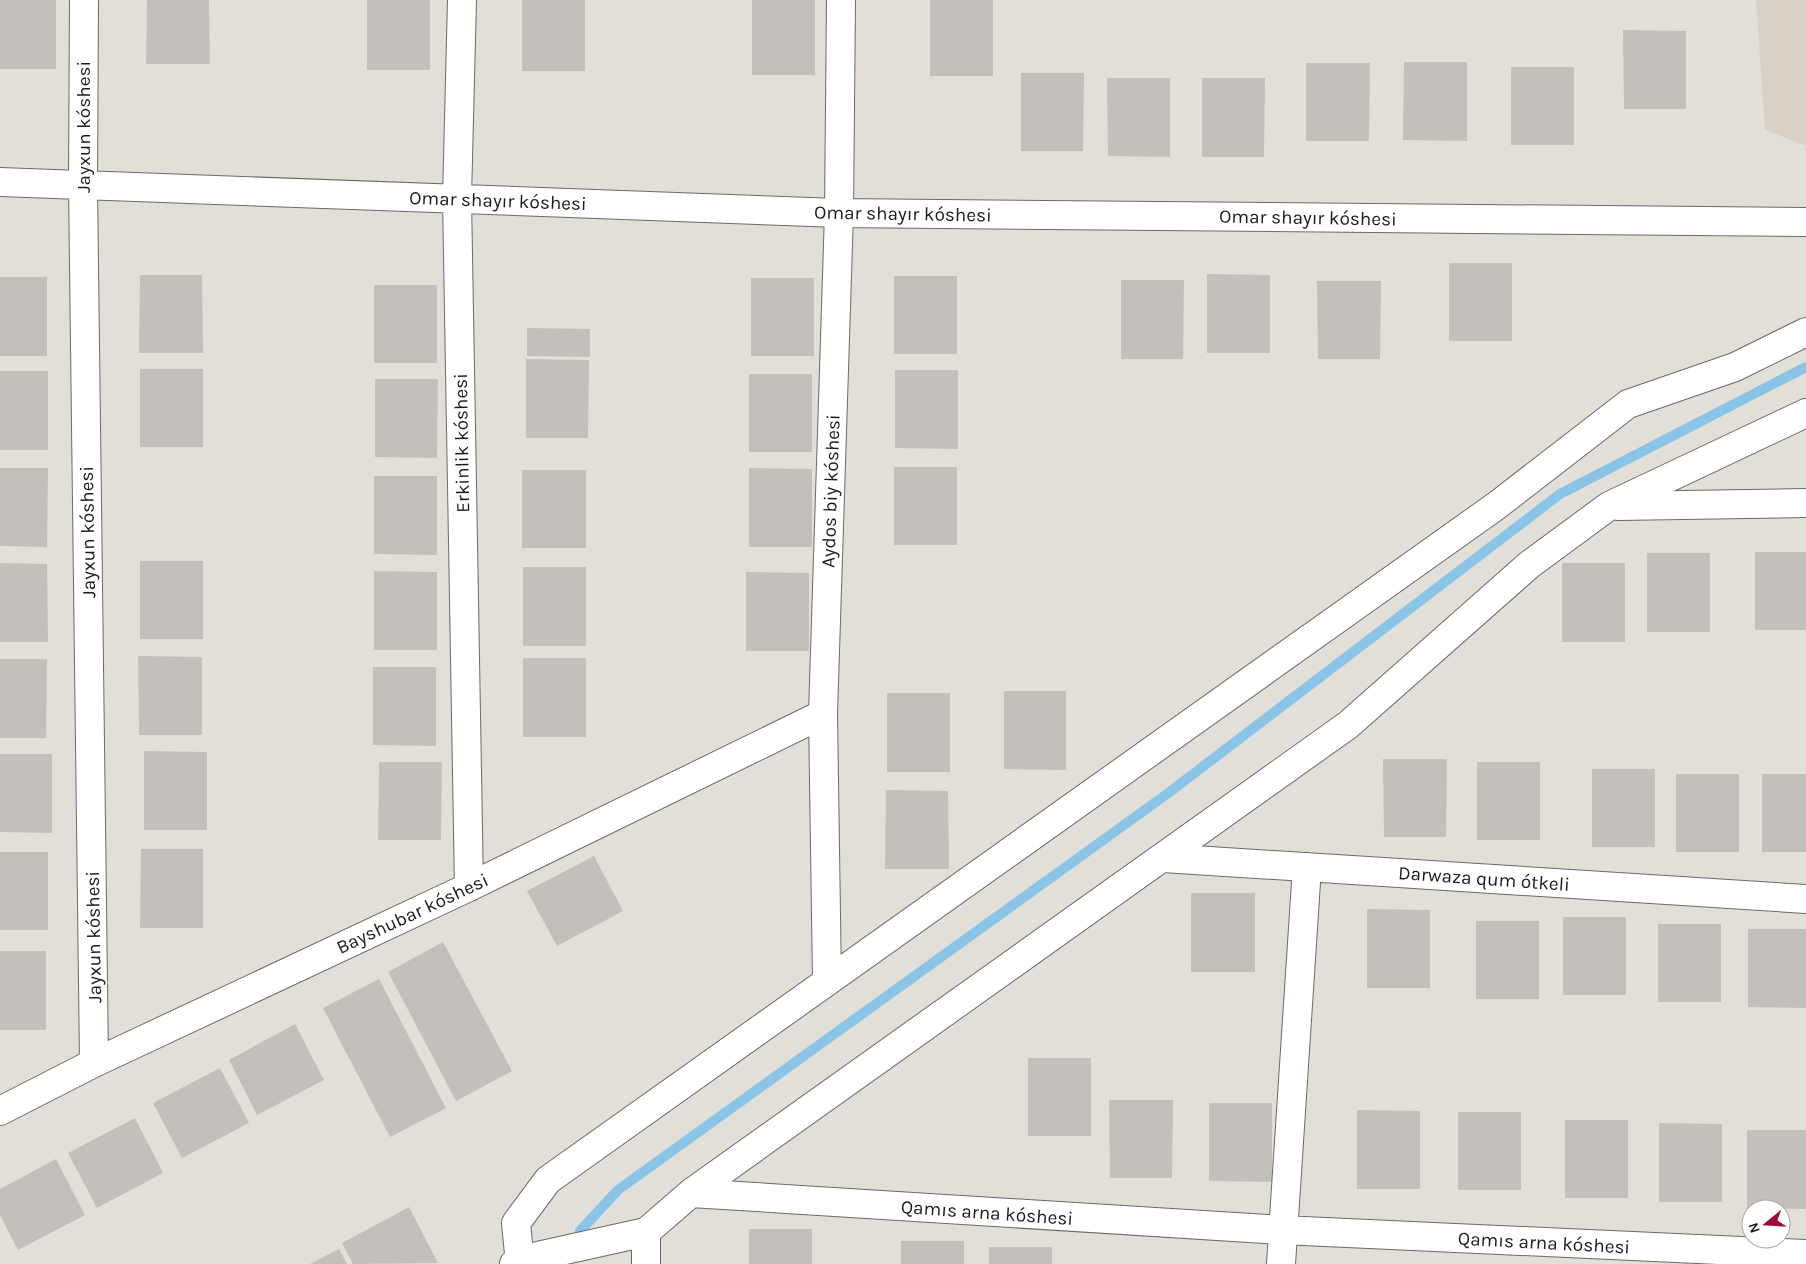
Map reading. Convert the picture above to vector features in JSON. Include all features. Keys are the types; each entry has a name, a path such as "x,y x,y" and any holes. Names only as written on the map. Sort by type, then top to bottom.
{"street":[{"name":"Jayxun kóshesi","path":"84,0 82,185 94,1063"},
{"name":"Erkinlik kóshesi","path":"462,0 457,198 469,887"},
{"name":"Aydos biy kóshesi","path":"827,981 824,714 839,212 841,0"},
{"name":"Omar shayır kóshesi","path":"0,182 839,212 1806,222"},
{"path":"1806,332 1735,367 1628,404 1496,506 548,1180 516,1223 518,1263 646,1232 691,1193 1348,725 1529,565 1609,506 1806,413"},
{"path":"1609,506 1806,503"},
{"name":"Bayshubar kóshesi","path":"0,1111 94,1063 469,887 824,714"},
{"name":"Darwaza qum ótkeli","path":"1162,858 1806,899"},
{"path":"1281,1264 1307,867"},
{"name":"Qamıs arna kóshesi","path":"691,1193 1282,1230 1806,1254"},
{"path":"646,1232 646,1264"}],"shaded area":[{"path":"1756,0 1806,0 1806,146 1765,130"}],"building":[{"path":"0,0 56,0 56,69 0,69"},
{"path":"147,0 209,0 210,64 146,64"},
{"path":"367,0 430,0 430,70 367,70"},
{"path":"522,0 585,0 585,71 522,71"},
{"path":"752,0 815,0 815,75 752,75"},
{"path":"930,0 993,0 993,76 930,76"},
{"path":"1623,30 1686,31 1686,109 1624,109"},
{"path":"1404,62 1467,62 1467,141 1403,140"},
{"path":"1306,63 1370,63 1369,141 1306,141"},
{"path":"1511,67 1574,67 1574,145 1511,145"},
{"path":"1021,73 1084,73 1083,151 1021,151"},
{"path":"1107,78 1170,78 1170,157 1108,156"},
{"path":"1202,78 1265,78 1264,157 1202,157"},
{"path":"1449,263 1512,263 1512,341 1449,341"},
{"path":"1207,274 1270,275 1270,353 1207,353"},
{"path":"140,275 202,275 203,353 139,353"},
{"path":"894,276 957,276 957,354 894,354"},
{"path":"0,277 47,277 47,356 0,356"},
{"path":"751,278 814,278 814,356 751,356"},
{"path":"1121,280 1184,280 1183,359 1121,359"},
{"path":"1317,281 1381,281 1380,359 1318,359"},
{"path":"374,285 437,285 437,363 374,363"},
{"path":"527,328 590,329 590,357 527,356"},
{"path":"526,359 589,360 588,438 526,438"},
{"path":"140,369 203,369 203,447 140,447"},
{"path":"895,370 958,370 958,449 895,448"},
{"path":"0,371 48,371 48,450 0,450"},
{"path":"749,374 812,374 812,452 749,452"},
{"path":"375,379 438,379 437,458 375,457"},
{"path":"894,467 957,467 957,545 894,545"},
{"path":"0,468 48,468 47,547 0,546"},
{"path":"749,468 812,469 812,547 749,547"},
{"path":"522,470 586,470 586,548 522,548"},
{"path":"374,476 437,476 437,555 374,554"},
{"path":"1755,552 1806,552 1806,630 1755,630"},
{"path":"1647,553 1710,553 1710,632 1647,632"},
{"path":"140,561 203,561 203,639 140,639"},
{"path":"0,563 47,564 48,642 0,642"},
{"path":"1562,563 1625,563 1625,642 1562,642"},
{"path":"523,567 586,567 586,646 523,646"},
{"path":"374,571 437,572 437,650 374,650"},
{"path":"746,572 809,573 809,651 746,651"},
{"path":"138,656 202,657 202,735 139,735"},
{"path":"523,658 586,658 586,737 523,737"},
{"path":"0,659 47,659 46,738 0,738"},
{"path":"373,667 436,667 436,746 373,745"},
{"path":"1004,691 1066,691 1066,770 1004,769"},
{"path":"887,693 950,693 950,772 887,772"},
{"path":"144,751 207,752 207,830 144,830"},
{"path":"0,754 52,754 52,833 0,832"},
{"path":"1383,759 1447,759 1446,837 1384,837"},
{"path":"379,762 442,762 441,840 378,840"},
{"path":"1477,762 1540,762 1540,840 1477,840"},
{"path":"1592,769 1655,769 1655,847 1592,847"},
{"path":"1676,774 1739,774 1739,852 1676,852"},
{"path":"1762,774 1806,774 1806,852 1762,852"},
{"path":"886,790 948,791 949,869 885,869"},
{"path":"141,849 203,849 203,928 140,928"},
{"path":"0,852 48,852 48,930 0,930"},
{"path":"594,856 623,911 557,946 527,891"},
{"path":"1191,893 1255,893 1255,972 1191,972"},
{"path":"1367,909 1430,910 1430,988 1367,988"},
{"path":"1563,917 1626,917 1626,995 1563,995"},
{"path":"1476,921 1539,921 1539,999 1476,999"},
{"path":"1658,924 1721,924 1721,1002 1658,1002"},
{"path":"1748,929 1806,929 1806,1008 1748,1007"},
{"path":"443,942 512,1071 456,1101 388,972"},
{"path":"0,951 46,951 46,1030 0,1030"},
{"path":"379,979 446,1108 390,1137 323,1008"},
{"path":"295,1024 324,1080 257,1115 229,1060"},
{"path":"1028,1058 1091,1058 1091,1136 1028,1136"},
{"path":"220,1068 249,1123 182,1158 153,1103"},
{"path":"1109,1100 1173,1100 1172,1178 1110,1178"},
{"path":"1209,1103 1272,1103 1272,1182 1209,1181"},
{"path":"1357,1110 1420,1111 1420,1189 1357,1189"},
{"path":"1458,1112 1521,1112 1521,1190 1458,1190"},
{"path":"135,1118 163,1173 97,1208 68,1153"},
{"path":"1565,1120 1628,1120 1628,1198 1565,1198"},
{"path":"1659,1123 1722,1124 1722,1202 1659,1202"},
{"path":"1747,1130 1806,1130 1806,1209 1791,1209 1791,1199 1747,1199"},
{"path":"56,1159 85,1215 18,1250 0,1215 0,1189"},
{"path":"409,1207 438,1263 353,1264 342,1243"},
{"path":"749,1229 812,1229 812,1264 749,1264"},
{"path":"901,1241 964,1241 964,1264 901,1264"},
{"path":"989,1247 1052,1247 1052,1264 989,1264"},
{"path":"339,1249 347,1264 310,1264"}],"waterway":[{"path":"579,1235 580,1231 618,1190 1167,794 1560,494 1806,367"}]}
